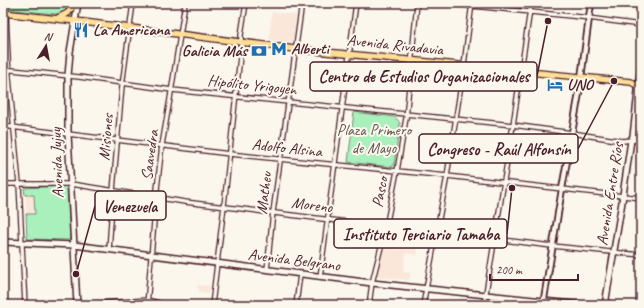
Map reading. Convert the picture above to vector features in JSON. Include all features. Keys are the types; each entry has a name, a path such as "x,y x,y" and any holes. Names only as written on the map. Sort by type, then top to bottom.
{"main road":[{"path":"55,19 68,13 77,3"},
{"name":"Avenida Jujuy","path":"77,3 76,21 70,52 68,76 68,134 78,305"},
{"name":"Avenida Rivadavia","path":"4,13 295,48 631,82 640,87"},
{"name":"Avenida Entre Ríos","path":"605,305 631,140 633,136 640,87 641,65"},
{"name":"Avenida Belgrano","path":"3,242 74,245 320,277 426,288 543,303 582,305"}],"street":[{"name":"Misiones","path":"109,250 123,83 133,3"},
{"name":"Saavedra","path":"147,305 162,146 185,3"},
{"path":"212,305 230,154 241,35 246,3"},
{"name":"Matheu","path":"267,270 273,212 302,3"},
{"path":"320,277 356,3"},
{"name":"Pasco","path":"369,305 372,283 386,227 397,171 406,114 418,3"},
{"path":"442,3 472,4 641,25"},
{"path":"484,305 531,3"},
{"path":"543,303 581,77 591,3"},
{"path":"424,305 447,176 472,4"},
{"path":"4,13 20,184 25,305"},
{"name":"Hipólito Yrigoyen","path":"3,69 172,90 456,119 572,133 623,141 641,139"},
{"name":"Adolfo Alsina","path":"3,126 230,154 335,164 641,198"},
{"name":"Moreno","path":"3,184 71,184 156,198 386,227 641,255"},
{"path":"296,305 300,274"},
{"path":"78,305 147,300 167,305"}],"shaded area":[{"path":"272,12 297,15 293,42 269,40"},
{"path":"25,195 34,195 35,214 26,214"},
{"path":"390,230 394,231 392,248 399,249 401,232 421,234 417,255 406,253 403,272 411,273 409,280 379,277 377,275 388,232"},
{"path":"197,285 210,286 209,294 198,291 199,288 197,288"}],"green space":[{"path":"3,3 71,3 65,11 56,14 3,9"},
{"name":"Plaza Primero de Mayo","path":"354,112 395,117 400,123 394,165 391,167 348,162"},
{"path":"66,186 70,240 27,239 26,214 35,214 34,195 25,195 24,188"}],"place":[{"name":"Centro de Estudios Organizacionales","path":"548,21"},
{"name":"La Americana","path":"81,30"},
{"name":"Alberti","path":"279,49"},
{"name":"Galicia Más","path":"259,51"},
{"name":"Congreso - Raúl Alfonsín","path":"614,81"},
{"name":"UNO","path":"555,85"},
{"name":"Instituto Terciario Tamaba","path":"512,188"},
{"name":"Venezuela","path":"76,274"}]}
